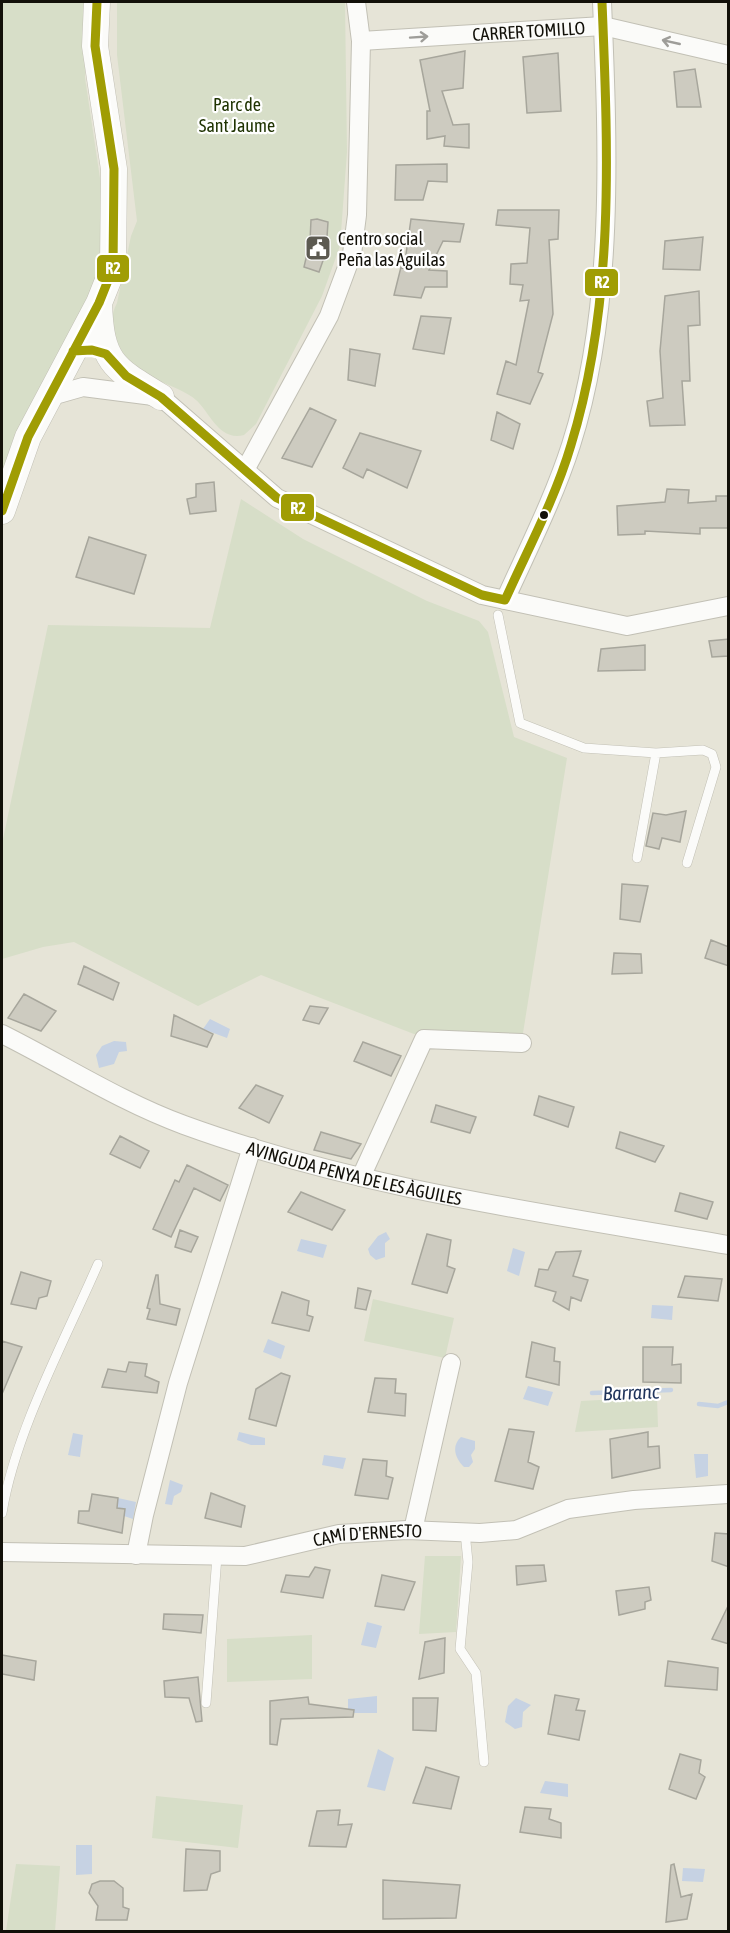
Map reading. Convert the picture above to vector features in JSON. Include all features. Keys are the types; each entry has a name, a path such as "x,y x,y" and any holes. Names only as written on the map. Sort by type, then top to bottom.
{"street":[{"path":"2,511 28,437 99,303 112,268 114,169 96,46 97,2"},
{"path":"245,470 329,316 352,254 357,215 361,41 356,2"},
{"path":"502,608 572,444 586,383 600,294 607,207 602,2"},
{"name":"CARRER TOMILLO","path":"361,41 603,26 729,55"},
{"path":"99,303 100,328 106,354 126,376 161,397 277,498 482,595 502,608 627,626 729,606"},
{"path":"71,354 92,350 106,354"},
{"path":"71,354 80,376 98,388"},
{"path":"48,398 82,387 161,397"},
{"name":"AVINGUDA PENYA DE LES ÀGUILES","path":"2,1034 122,1097 182,1125 252,1147 417,1190 729,1245"},
{"path":"361,1177 424,1039 522,1043"},
{"path":"136,1555 178,1383 252,1147"},
{"path":"413,1530 451,1362"},
{"name":"CAMÍ D'ERNESTO","path":"2,1552 245,1556 339,1534 413,1530 465,1532 516,1530 568,1509 634,1500 729,1494"}],"lane":[{"path":"502,608 520,723 584,748 656,753 703,750 712,754 716,766 687,863"},
{"path":"637,858 656,753"},
{"path":"2,1513 11,1470 98,1264"},
{"path":"465,1532 468,1562 460,1649 476,1673 484,1762"},
{"path":"206,1703 217,1556"}],"green space":[{"path":"2,2 86,2 85,78 104,205 102,258 94,294 2,481"},
{"name":"Parc de Sant Jaume","path":"117,2 345,2 347,152 340,246 322,296 256,424 244,435 235,436 221,430 201,405 188,394 130,366 123,357 113,333 112,315 117,303 131,236 137,221 117,55"},
{"path":"241,499 303,539 427,601 479,621 488,632 514,737 567,758 523,1033 414,1034 261,975 198,1006 74,942 43,947 2,959 2,844 48,625 210,628"},
{"path":"373,1299 454,1318 445,1358 364,1341"},
{"path":"657,1397 658,1427 575,1432 581,1401"},
{"path":"425,1556 461,1556 456,1632 419,1634"},
{"path":"312,1635 312,1679 227,1682 227,1639"},
{"path":"156,1796 243,1805 238,1848 152,1838"},
{"path":"16,1864 60,1866 55,1931 6,1931"}],"water":[{"path":"210,1019 230,1029 227,1038 203,1029"},
{"path":"114,1041 126,1042 127,1051 119,1052 114,1064 99,1068 96,1055 102,1046"},
{"path":"386,1232 390,1239 385,1243 385,1257 376,1260 370,1255 368,1249 378,1236"},
{"path":"301,1239 327,1245 323,1258 297,1251"},
{"path":"513,1248 525,1252 519,1276 507,1271"},
{"path":"652,1305 673,1306 672,1320 651,1318"},
{"path":"268,1339 285,1346 281,1359 263,1352"},
{"path":"528,1386 553,1392 548,1406 523,1399"},
{"path":"239,1432 265,1438 265,1445 251,1445 237,1440"},
{"path":"73,1433 83,1435 80,1457 68,1455"},
{"path":"461,1437 475,1441 475,1449 471,1455 473,1462 469,1467 464,1467 455,1452 456,1444"},
{"path":"694,1454 708,1454 708,1476 696,1478"},
{"path":"324,1455 346,1458 343,1469 322,1465"},
{"path":"170,1480 183,1485 181,1492 174,1496 172,1505 165,1504"},
{"path":"118,1498 136,1502 133,1519 124,1516 125,1509 117,1508"},
{"path":"367,1622 382,1626 376,1648 361,1645"},
{"path":"377,1696 377,1713 348,1713 348,1699"},
{"path":"516,1698 531,1705 523,1712 522,1727 515,1729 505,1722 508,1706"},
{"path":"378,1749 394,1758 385,1791 367,1787"},
{"path":"545,1781 568,1784 568,1797 540,1793"},
{"path":"76,1845 92,1845 92,1874 76,1875"},
{"path":"683,1868 705,1869 703,1882 682,1881"}],"building":[{"path":"465,51 463,88 442,91 453,125 469,124 469,148 444,146 445,136 427,139 427,111 430,111 420,60"},
{"path":"558,53 561,111 527,113 523,57"},
{"path":"695,69 701,107 677,107 674,72"},
{"path":"447,164 447,182 428,181 423,200 395,200 396,165"},
{"path":"498,210 559,210 558,239 549,240 553,314 538,372 543,374 530,404 497,394 506,361 516,365 529,300 520,301 523,285 510,284 511,264 527,263 530,228 496,225"},
{"path":"411,219 464,224 460,242 443,241 429,270 447,271 447,287 425,287 421,298 394,295 401,267 404,268"},
{"name":"Centro social Peña las Águilas","path":"311,220 328,222 326,252 319,272 304,267 310,241"},
{"path":"703,237 700,270 663,269 665,241"},
{"path":"699,291 700,325 688,326 690,381 682,381 685,425 650,426 647,401 663,398 660,351 665,296"},
{"path":"421,316 451,318 444,354 413,349"},
{"path":"350,349 380,354 375,386 348,380"},
{"path":"310,408 336,420 312,467 282,458"},
{"path":"497,412 520,424 513,449 491,440"},
{"path":"360,433 421,451 407,488 367,469 363,478 343,468"},
{"path":"214,482 216,511 190,514 187,499 196,497 196,484"},
{"path":"667,489 689,490 688,503 716,501 716,496 729,496 729,528 700,528 700,534 645,531 645,534 618,535 617,506 665,502"},
{"path":"89,537 146,555 134,594 76,577"},
{"path":"729,639 729,656 712,657 709,641"},
{"path":"645,645 645,670 598,671 601,649"},
{"path":"686,811 680,842 662,838 659,849 646,846 653,813 666,815"},
{"path":"622,884 648,886 640,922 620,919"},
{"path":"711,940 729,947 729,966 705,958"},
{"path":"614,953 641,954 642,973 612,974"},
{"path":"84,966 119,983 113,1000 78,984"},
{"path":"24,994 56,1011 41,1031 8,1018"},
{"path":"310,1006 328,1008 319,1024 303,1020"},
{"path":"174,1015 213,1034 207,1047 171,1036"},
{"path":"363,1042 401,1056 391,1076 354,1061"},
{"path":"256,1085 283,1096 269,1123 239,1108"},
{"path":"539,1096 574,1107 568,1127 534,1115"},
{"path":"436,1105 476,1117 470,1133 431,1122"},
{"path":"321,1132 361,1144 351,1159 314,1150"},
{"path":"620,1132 664,1146 655,1162 616,1148"},
{"path":"120,1136 149,1151 140,1168 110,1154"},
{"path":"187,1165 228,1185 220,1201 194,1188 171,1237 153,1229 175,1180 179,1182"},
{"path":"301,1192 345,1210 332,1230 288,1212"},
{"path":"680,1193 713,1202 707,1219 675,1211"},
{"path":"180,1230 198,1237 191,1252 175,1247"},
{"path":"427,1234 451,1240 447,1266 455,1269 447,1293 412,1284"},
{"path":"581,1251 573,1276 588,1280 581,1301 571,1297 569,1310 553,1301 556,1292 535,1286 539,1269 548,1270 556,1252"},
{"path":"21,1272 51,1281 47,1296 39,1298 36,1309 11,1304"},
{"path":"156,1275 158,1275 160,1304 180,1309 176,1325 147,1319 150,1309 147,1308"},
{"path":"685,1276 722,1279 718,1301 678,1297"},
{"path":"358,1288 371,1291 366,1310 355,1308"},
{"path":"282,1292 309,1301 307,1315 313,1317 309,1331 272,1323"},
{"path":"2,1341 22,1347 2,1394"},
{"path":"532,1342 555,1348 554,1361 560,1362 559,1385 526,1377"},
{"path":"643,1347 673,1347 672,1365 681,1364 681,1383 643,1382"},
{"path":"129,1362 147,1364 145,1376 159,1382 157,1393 102,1387 108,1369 126,1372"},
{"path":"281,1373 290,1376 276,1426 249,1419 256,1389"},
{"path":"375,1378 396,1379 395,1393 406,1394 405,1416 368,1412"},
{"path":"509,1429 534,1432 528,1462 539,1467 533,1489 495,1481"},
{"path":"648,1432 648,1447 659,1446 660,1468 612,1478 610,1439"},
{"path":"363,1459 387,1461 386,1476 393,1478 388,1499 355,1495"},
{"path":"211,1493 245,1506 241,1527 205,1518"},
{"path":"92,1494 118,1498 117,1508 125,1509 122,1533 78,1523 79,1511 89,1511"},
{"path":"715,1533 729,1534 729,1567 712,1561"},
{"path":"544,1565 546,1581 517,1585 516,1566"},
{"path":"315,1567 330,1570 323,1598 281,1592 286,1575 309,1577"},
{"path":"382,1575 415,1582 404,1610 375,1606"},
{"path":"649,1587 651,1600 645,1602 645,1609 619,1615 616,1591"},
{"path":"729,1604 729,1644 712,1639"},
{"path":"164,1614 203,1615 201,1633 163,1629"},
{"path":"445,1638 444,1673 419,1679 425,1642"},
{"path":"2,1655 36,1661 34,1680 2,1674"},
{"path":"668,1661 718,1668 717,1690 665,1686"},
{"path":"198,1677 202,1721 196,1722 189,1698 165,1697 164,1681"},
{"path":"555,1695 579,1699 576,1710 585,1711 579,1740 548,1734"},
{"path":"308,1697 309,1704 354,1710 353,1717 281,1719 277,1745 270,1744 270,1701"},
{"path":"413,1698 438,1698 436,1731 413,1730"},
{"path":"680,1754 701,1760 699,1773 705,1777 696,1799 669,1789"},
{"path":"426,1767 459,1777 451,1809 413,1803"},
{"path":"525,1807 551,1809 549,1819 561,1823 561,1838 520,1832"},
{"path":"340,1810 338,1825 352,1824 346,1847 309,1846 317,1811"},
{"path":"186,1849 220,1851 220,1871 211,1874 207,1890 184,1891"},
{"path":"674,1864 681,1897 692,1894 687,1919 666,1922 671,1865"},
{"path":"383,1880 460,1885 456,1918 383,1919"},
{"path":"100,1881 114,1881 123,1888 123,1907 129,1909 127,1920 96,1920 98,1906 89,1893 92,1884"}],"waterway":[{"name":"Barranc","path":"592,1393 671,1390"},
{"name":"Barranc","path":"699,1404 718,1406 728,1402"}],"transit line":[{"name":"R2","path":"2,511 28,437 99,303 113,268 114,169 95,46 97,2"},
{"name":"R2","path":"73,351 92,350 106,354 126,376 161,397 277,498 482,595 505,600 565,465 585,391 595,336 602,281 605,225 606,114 602,2"}],"place":[{"name":"Centro social Peña las Águilas","path":"318,248"}]}
